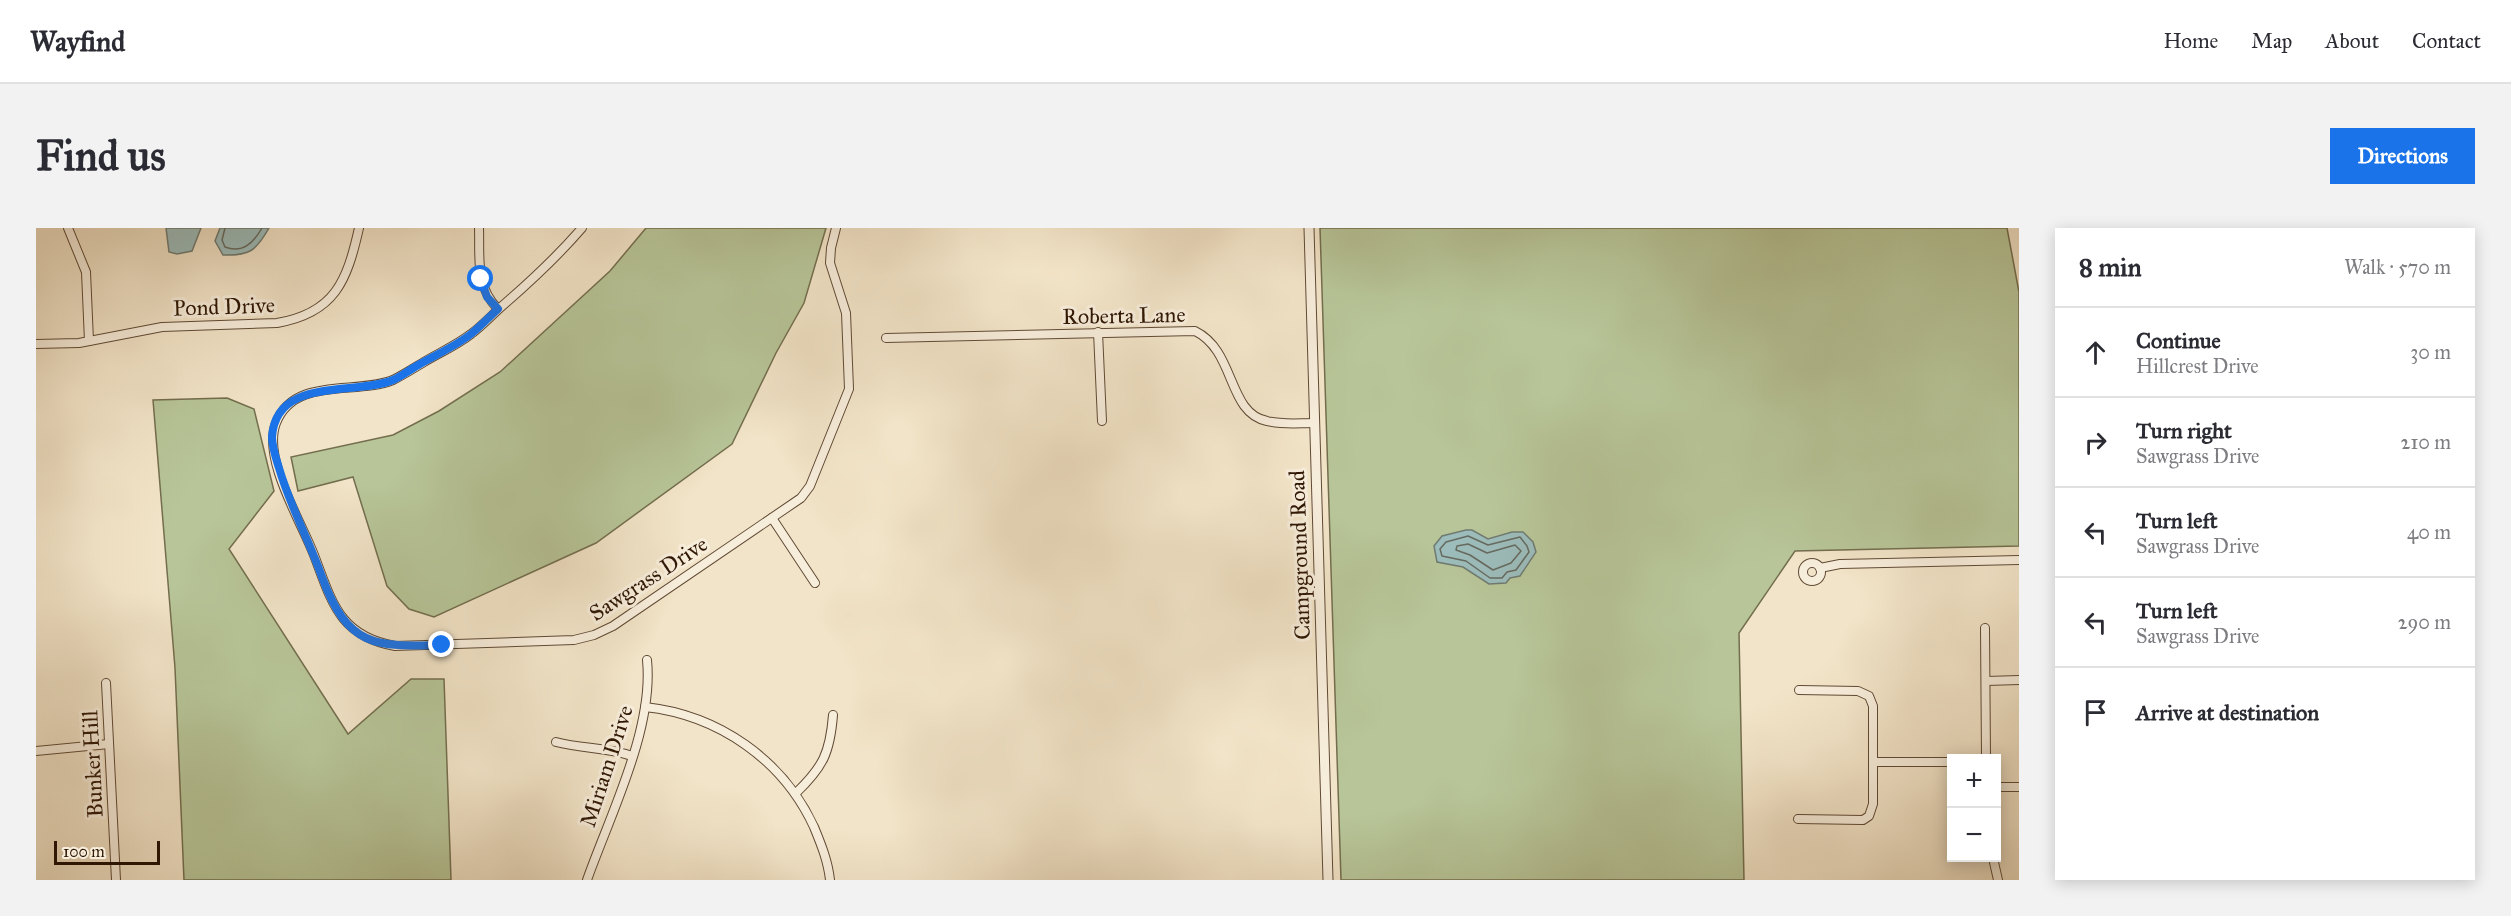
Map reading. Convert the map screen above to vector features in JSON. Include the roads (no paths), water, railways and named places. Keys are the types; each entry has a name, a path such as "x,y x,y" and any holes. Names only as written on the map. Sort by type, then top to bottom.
{"street":[{"path":"68,228 86,272 89,341"},
{"name":"Pond Drive","path":"36,344 89,341 162,327 277,323 310,314 325,304 344,280 351,264 359,228"},
{"path":"479,228 482,287 487,297 498,309"},
{"name":"Sawgrass Drive","path":"582,228 554,261 470,335 393,380 375,385 312,392 294,399 276,422 272,435 273,449 287,498 313,552 332,603 343,620 362,636 377,643 395,646 574,640 594,635 613,626 801,498 810,486 849,389 846,313 830,263 836,228"},
{"name":"Campground Road","path":"1309,228 1328,880"},
{"name":"Roberta Lane","path":"886,338 1195,331 1207,337 1216,346 1236,392 1251,414 1267,422 1314,423"},
{"path":"1098,332 1102,421"},
{"path":"772,518 815,583"},
{"path":"1820,568 1840,564 2019,560"},
{"path":"1985,628 1986,754"},
{"name":"Miriam Drive","path":"587,880 632,756 645,707 647,660"},
{"path":"1986,681 2019,680"},
{"name":"Bunker Hill","path":"106,683 116,880"},
{"path":"1798,819 1863,820 1869,816 1873,804 1873,706 1864,692 1799,690"},
{"path":"645,707 682,713 716,726 758,753 796,793 821,844 830,880"},
{"path":"796,793 821,766 831,737 833,715"},
{"path":"556,742 573,746 606,748 632,756"},
{"path":"36,751 109,744"},
{"path":"1873,762 1947,762"},
{"path":"2001,787 2019,787"},
{"path":"1994,862 1998,880"}],"water":[{"path":"166,228 201,228 192,251 177,254 169,252"},
{"path":"220,228 269,228 256,247 246,253 223,255 215,241"},
{"path":"1472,530 1488,539 1512,532 1523,532 1533,542 1536,552 1520,576 1510,578 1506,583 1489,584 1463,567 1437,562 1434,546 1442,536"}]}
